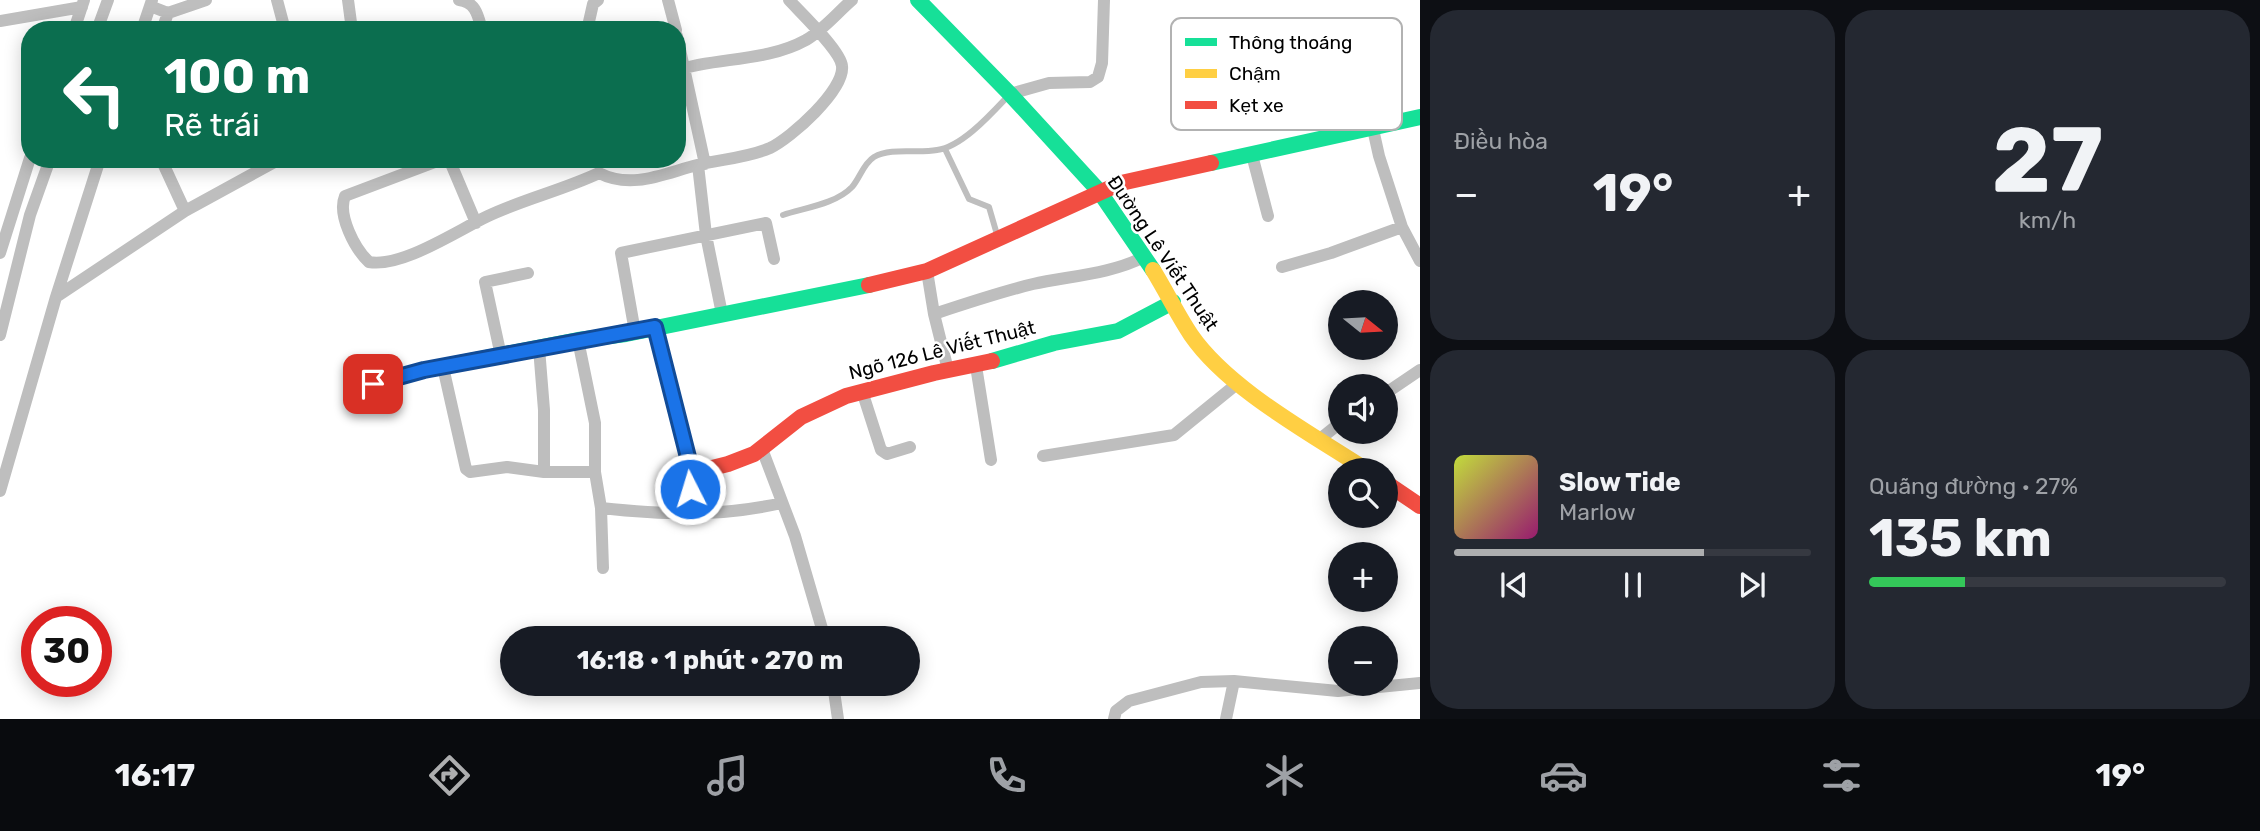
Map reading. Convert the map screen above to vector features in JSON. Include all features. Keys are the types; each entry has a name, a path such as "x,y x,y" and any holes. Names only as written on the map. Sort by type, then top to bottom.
{"street":[{"path":"145,21 151,3 168,13 206,0"},
{"path":"277,0 283,21"},
{"path":"348,0 351,21"},
{"path":"459,0 470,2 479,21"},
{"path":"589,21 593,4 598,0"},
{"path":"668,0 674,21"},
{"path":"420,168 345,197 343,211 358,247 369,262 383,263 449,238 487,216 599,173 614,179 641,180 772,147 798,128 829,95 841,76 842,62 838,53 789,0"},
{"path":"686,68 772,53 805,40 852,0"},
{"name":"Đường Lê Viết Thuật","path":"918,0 1010,94 1099,191 1173,302 1191,335 1224,372 1265,403 1348,458"},
{"path":"1010,94 1049,83 1090,82 1098,77 1102,63 1104,0"},
{"path":"0,20 83,3"},
{"path":"77,21 83,3"},
{"path":"165,21 168,13"},
{"path":"686,93 701,164 706,235 722,314"},
{"path":"1402,122 1420,117"},
{"path":"373,384 396,376 901,279 927,271 1121,183 1368,130"},
{"path":"1373,130 1402,227 1420,261"},
{"path":"1252,155 1268,216"},
{"path":"0,253 27,168"},
{"path":"0,491 55,297 97,168"},
{"path":"165,168 185,211"},
{"path":"55,297 185,211 264,168"},
{"path":"453,168 477,223"},
{"path":"598,168 599,173"},
{"path":"635,332 621,253 766,223 774,259"},
{"path":"1282,267 1331,253 1402,227"},
{"path":"934,314 1030,285 1122,267 1144,257"},
{"path":"927,271 948,370"},
{"path":"501,356 485,282 527,273"},
{"name":"Ngõ 126 Lê Viết Thuật","path":"692,473 728,464 762,449 801,417 846,396 948,370 976,366 1054,343 1118,331 1173,302"},
{"path":"655,327 692,473 683,514"},
{"path":"578,340 595,423 595,472 601,508 603,568"},
{"path":"538,348 543,398 544,472"},
{"path":"976,366 991,460"},
{"path":"443,367 466,469 470,472 507,467 544,472 595,472"},
{"path":"1398,385 1420,370"},
{"path":"1043,456 1174,435 1238,383"},
{"path":"862,391 881,450 887,454 910,447"},
{"path":"1320,439 1328,433"},
{"path":"762,449 807,570 821,626"},
{"path":"1398,491 1420,506"},
{"path":"601,508 683,514 735,512 782,503"},
{"path":"1114,719 1116,711 1129,701 1201,682 1234,681 1338,691 1420,683"},
{"path":"1226,719 1234,681"},
{"path":"835,696 838,719"}],"lane":[{"path":"783,215 839,197 852,188 868,161 878,155 945,149 982,122 1010,94"},
{"path":"945,149 969,199 989,206 998,239"}],"waterway":[{"path":"100,21 108,0"},
{"path":"0,335 30,215 47,168"}],"traffic: fast":[{"path":"918,0 1010,94 1099,191 1153,270"},
{"path":"1402,121 1420,117"},
{"path":"1211,163 1361,130"},
{"path":"373,384 424,370 578,340 626,334 869,285"},
{"path":"992,361 1054,343 1118,331 1173,302"}],"traffic: slow":[{"path":"1153,270 1191,335 1207,355 1273,410 1348,458"}],"traffic: jam":[{"path":"869,285 927,271 1121,183 1211,163"},
{"path":"692,473 754,454 801,417 846,396 992,361"},
{"path":"1398,491 1420,506"}],"route":[{"path":"373,384 424,370 655,327 692,473 690,489"}]}
